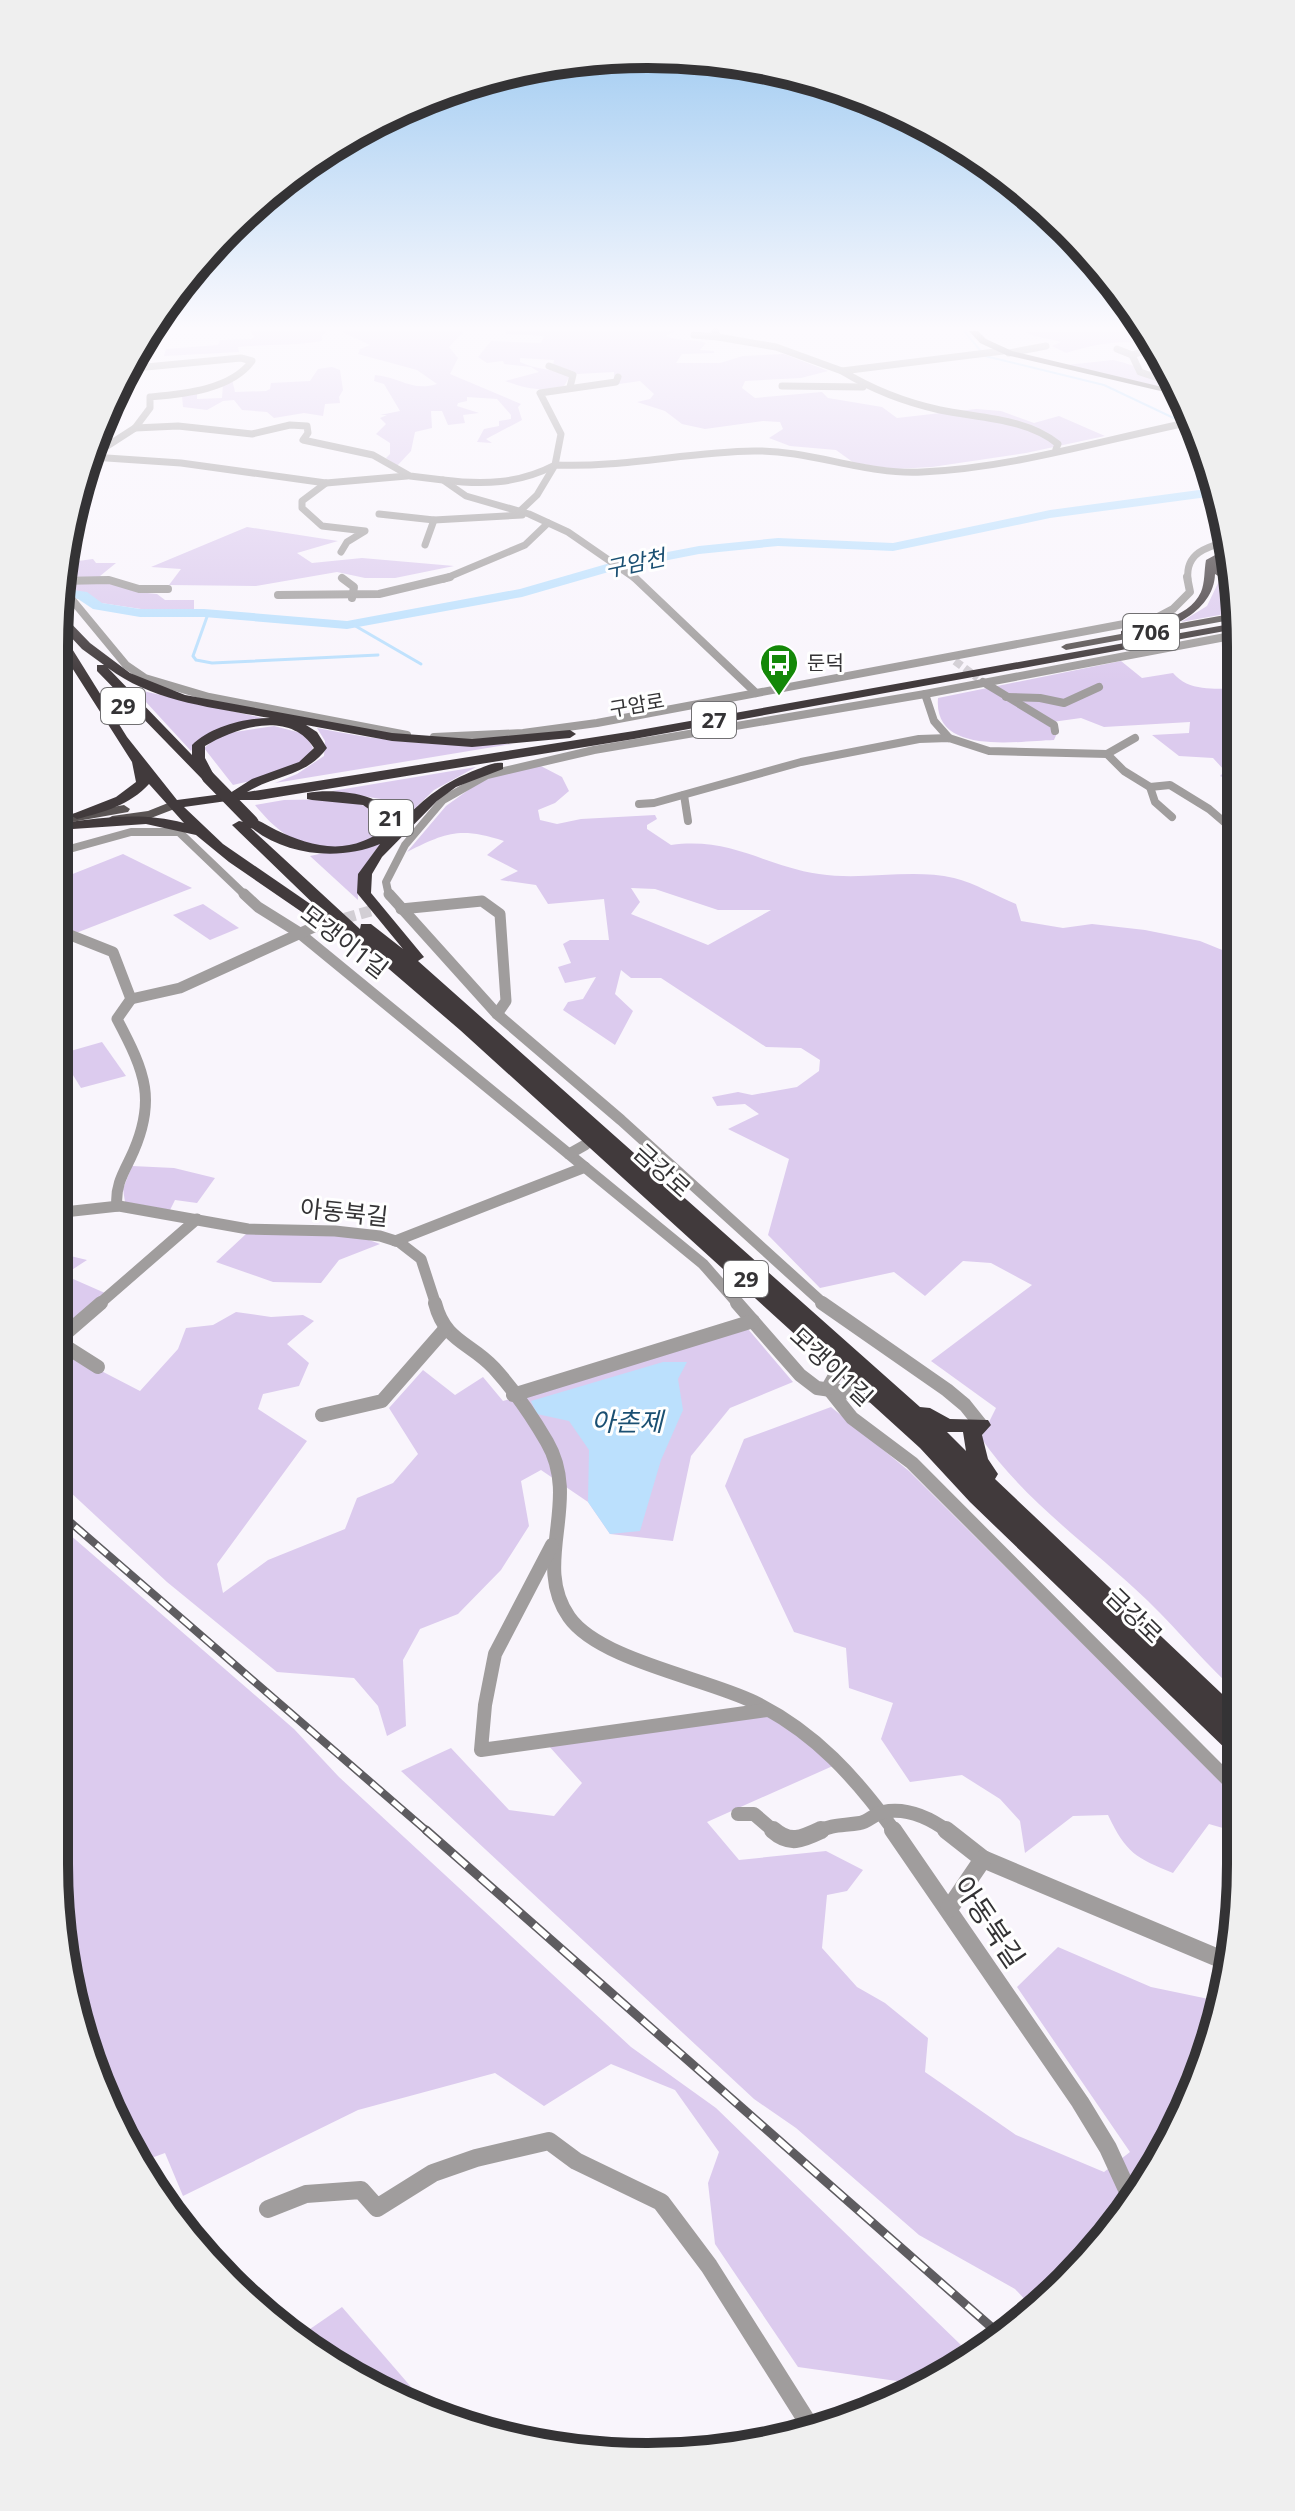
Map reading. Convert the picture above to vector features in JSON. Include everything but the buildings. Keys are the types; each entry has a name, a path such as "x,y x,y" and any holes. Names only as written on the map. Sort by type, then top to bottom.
{"highway":[{"name":"27","path":"1066,647 1171,621 1188,612 1207,592 1211,560 1220,557"},
{"name":"구암로","path":"173,805 234,796 255,788 629,731 1226,627"},
{"path":"68,632 126,676 149,688 182,698 392,737 472,743 629,731"},
{"name":"금강로","path":"68,635 323,905 466,1027 927,1443 977,1497 1227,1737"},
{"name":"구암로","path":"629,731 1066,647"},
{"path":"68,653 133,754 173,805 205,836 327,922 453,1021 466,1027"},
{"path":"201,779 198,745 212,735 231,728 273,722 291,724 308,728 318,740 321,748 316,757 283,775 245,785 234,796"},
{"path":"428,977 412,949 364,893 365,874 377,855 432,798 451,784 509,762 629,731"},
{"path":"68,820 102,809 135,791 143,783 133,754"},
{"name":"21","path":"234,796 259,799 336,796 375,804 394,821 392,829 374,842 321,850 282,841 245,823"},
{"path":"68,823 160,820 205,836"},
{"name":"금강로","path":"245,823 332,901 428,977 897,1396 1227,1711"},
{"path":"897,1396 947,1426 981,1425"},
{"path":"981,1425 972,1433 978,1460 1005,1499"},
{"path":"1195,1709 1227,1745"}],"main road":[{"name":"구암로","path":"1066,647 1226,618"},
{"name":"구암로","path":"68,823 151,814 173,805"}],"street":[{"path":"344,448 360,451 410,476"},
{"path":"519,512 537,495 555,465 558,448"},
{"path":"100,459 181,463 326,483 410,476 495,483 544,472 555,465 609,465 758,451 800,454 869,470 923,472 1060,448"},
{"path":"443,480 466,496 529,514 617,562 756,693"},
{"path":"326,483 302,501 302,508 322,526 365,531 347,542 341,552"},
{"path":"379,514 434,520 529,514"},
{"path":"425,545 434,520"},
{"path":"278,595 352,598 403,592 452,579 510,554 541,534 548,523"},
{"path":"71,595 126,665 145,678 209,697 385,732 430,737 496,735 584,725 951,659 1156,618 1185,600 1190,592 1187,572 1190,561 1200,550 1218,544"},
{"path":"342,578 354,587 352,598"},
{"path":"72,583 109,580 139,589 168,589"},
{"path":"981,1425 965,1405 947,1390 829,1309 617,1124 497,1014 389,896 386,882 405,845 443,800 487,775 594,750 925,694 1227,637"},
{"path":"981,681 1054,725 1055,731"},
{"path":"1006,697 1040,698 1064,703 1099,687"},
{"path":"925,694 934,721 949,738"},
{"path":"639,804 684,795 801,762 919,739 949,738 989,751 1107,754 1135,738"},
{"path":"1107,754 1124,771 1150,787 1170,785 1209,809 1227,824"},
{"path":"1150,787 1155,802 1172,817"},
{"path":"684,795 688,821"},
{"name":"모갱이1길","path":"70,848 131,832 179,832 258,907 298,932 703,1264 800,1375 817,1388 828,1388 852,1418 912,1463 1227,1779"},
{"path":"381,908 482,901 500,914 506,1001 497,1014"},
{"path":"117,1206 114,1191 140,1138 148,1086 140,1062 117,1019 131,999 180,988 314,927"},
{"path":"68,934 113,952 131,999"},
{"path":"569,1154 585,1145"},
{"path":"395,1241 585,1167"},
{"name":"아동북길","path":"68,1212 117,1206 254,1229 331,1231 395,1241 415,1252 426,1267 445,1329 463,1346 488,1362 543,1435 560,1465 564,1495 553,1542 495,1654 485,1705 481,1750 767,1710"},
{"path":"68,1331 197,1219"},
{"path":"513,1395 753,1321"},
{"path":"322,1415 382,1401 445,1329"},
{"path":"68,1348 98,1367"},
{"path":"828,1354 836,1374 828,1388 875,1396"},
{"name":"아동북길","path":"553,1542 558,1601 574,1624 609,1647 734,1693 793,1724 836,1758 880,1812 949,1909 1103,2141 1126,2189"},
{"path":"738,1814 754,1814 782,1838 796,1841 837,1823 863,1823 880,1812 907,1811 936,1822 983,1859 1219,1958"},
{"path":"949,1909 983,1859"},
{"path":"268,2209 306,2194 361,2190 377,2208 433,2173 476,2158 549,2141 576,2161 661,2202 709,2266 806,2420"}],"shaded area":[{"path":"390,448 412,448 397,466 386,458"},
{"path":"815,448 1048,448 932,467 895,469 854,463 836,450"},
{"path":"247,527 338,541 297,553 312,563 362,558 454,566 395,578 365,578 337,572 256,586 169,585 181,569 151,567"},
{"path":"93,559 96,563 116,563 100,576 110,577 138,592 157,594 165,600 194,600 194,609 141,609 101,603 77,592 72,585 75,561"},
{"path":"1220,579 1223,580 1226,614 1181,622 1207,606"},
{"path":"1121,661 1142,678 1173,673 1194,686 1227,689 1227,779 1220,776 1225,771 1213,758 1179,756 1152,735 1189,733 1190,722 1104,727 1081,718 1045,723 1057,733 1054,740 980,741 963,737 949,729 940,716 938,698"},
{"path":"134,689 267,719 215,731 191,751"},
{"path":"274,726 305,734 313,748 299,763 278,774 233,785 204,748 222,734"},
{"path":"317,728 413,742 512,744 275,783 297,774 324,756 325,741"},
{"path":"537,764 562,777 569,791 555,803 538,810 540,820 557,824 581,819 655,815 657,819 647,825 647,829 671,845 712,845 799,870 836,876 921,874 954,878 1016,904 1021,921 1063,928 1092,924 1145,930 1200,941 1227,952 1227,1683 1148,1601 1018,1483 981,1438 996,1408 931,1361 1032,1285 991,1263 963,1261 925,1296 894,1272 820,1288 768,1235 789,1159 728,1129 759,1114 745,1104 717,1106 712,1097 738,1092 752,1095 797,1087 819,1071 820,1060 801,1048 766,1047 661,978 631,978 621,970 615,994 633,1011 615,1045 563,1010 568,1002 583,999 596,977 565,983 558,967 571,963 563,944 570,940 609,940 604,899 548,904 536,885 500,880 518,871 487,855 504,841 489,837 454,834 407,852 446,806 485,778","holes":["631,888 655,889 718,910 771,910 708,945 631,914 640,902"]},
{"path":"476,767 434,790 401,822 387,800 332,791"},
{"path":"339,799 373,808 388,824 370,841 356,845 312,845 283,833 255,805 284,800"},
{"path":"384,840 365,867 359,882 358,900 310,856"},
{"path":"123,854 192,888 76,933 68,929 68,876"},
{"path":"203,904 239,928 210,940 173,915"},
{"path":"102,1042 126,1076 81,1088 68,1067 68,1052"},
{"path":"132,1166 174,1168 215,1178 197,1203 175,1200 170,1210 125,1202 123,1189"},
{"path":"246,1234 358,1236 380,1244 339,1260 321,1283 273,1282 216,1262"},
{"path":"68,1255 87,1260 68,1272"},
{"path":"68,1277 105,1293 68,1326"},
{"path":"236,1312 271,1317 303,1315 314,1321 287,1344 309,1363 299,1386 263,1394 258,1409 307,1441 217,1564 223,1593 268,1560 345,1529 357,1498 393,1483 418,1454 389,1408 423,1370 455,1395 483,1377 503,1401 748,1329 793,1382 730,1408 691,1456 673,1541 610,1534 588,1502 541,1470 521,1481 529,1526 501,1570 458,1614 420,1629 403,1660 406,1726 387,1736 378,1706 354,1678 277,1672 167,1582 68,1490 68,1354 140,1391 178,1349 186,1328 213,1325"},
{"path":"831,1407 909,1471 1227,1787 1227,1829 1209,1824 1173,1873 1133,1853 1108,1815 1073,1816 1025,1853 1020,1821 1000,1799 962,1775 910,1782 881,1739 893,1703 849,1688 846,1648 794,1632 725,1486 744,1439"},
{"path":"68,1533 294,1729 339,1777 631,2047 716,2108 961,2345 929,2369 905,2382 798,2367 715,2244 708,2183 719,2152 675,2090 611,2064 544,2106 495,2073 358,2110 183,2196 165,2153 150,2159 112,2085 88,2013 73,1939 68,1864"},
{"path":"777,1715 835,1765 707,1822 739,1860 826,1851 863,1870 847,1891 827,1895 822,1948 857,1987 885,2003 928,2038 925,2072 1016,2135 1104,2172 1130,2152 1017,1987 1058,1947 1151,1987 1210,1999 1183,2085 1149,2153 1083,2246 1030,2299 1027,2302 1015,2289 919,2235 796,2128 754,2099 401,1771 451,1748 509,1810 554,1816 582,1783 548,1745"},
{"path":"342,2307 418,2396 358,2365 307,2331"}],"water":[{"name":"아촌제","path":"663,1362 687,1362 678,1379 683,1410 661,1460 640,1531 610,1534 588,1502 589,1450 569,1421 537,1414 531,1401"}],"waterway":[{"name":"구암천","path":"71,594 82,595 98,606 140,613 204,613 347,625 522,593 610,567 699,550 778,542 893,547 1050,514 1206,493"},
{"path":"208,614 193,656 196,660 212,663 378,655"},
{"path":"352,624 421,664"}],"tunnel":[{"path":"955,661 978,678"},
{"path":"314,927 381,908"}],"railway":[{"path":"68,1520 428,1832"},
{"path":"426,1830 993,2328"}],"place":[{"name":"둔덕","path":"779,697"}]}
